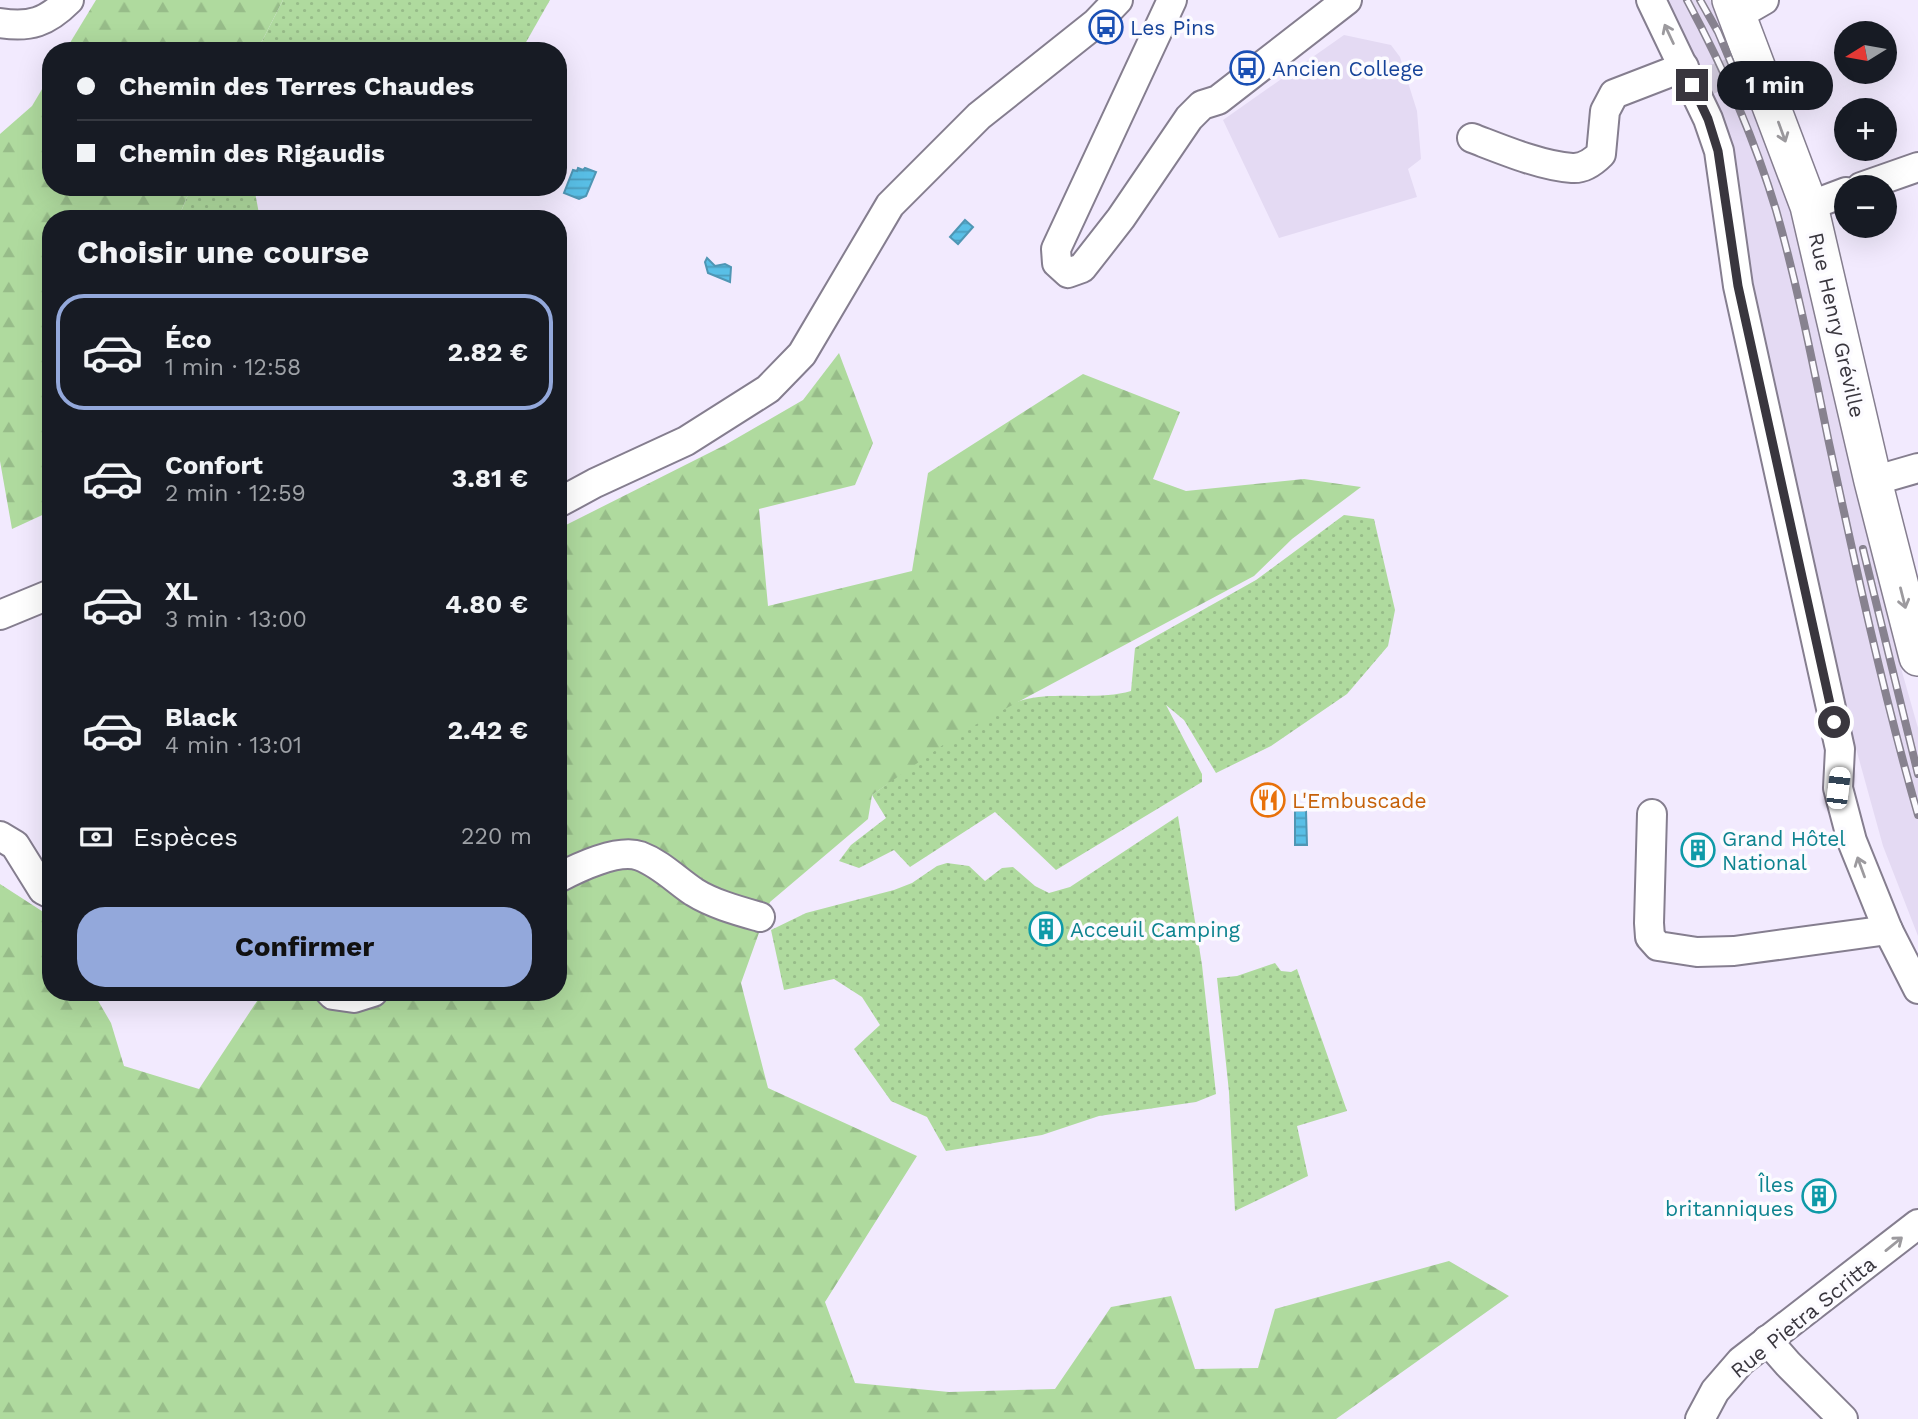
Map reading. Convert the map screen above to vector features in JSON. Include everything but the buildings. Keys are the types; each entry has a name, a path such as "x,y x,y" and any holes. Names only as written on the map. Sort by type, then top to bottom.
{"main road":[{"name":"Rue Henry Gréville","path":"1744,5 1750,64 1809,206 1872,481 1918,657"}],"street":[{"path":"0,23 19,26 37,23 57,12 69,0"},
{"path":"567,498 595,482 687,441 768,389 802,354 890,205 979,116 1096,23 1118,0"},
{"path":"1172,0 1056,248 1057,263 1068,273 1082,268 1121,218 1189,118 1202,105 1218,100 1347,0"},
{"path":"1651,0 1684,67 1713,117 1738,286 1840,748 1838,788 1856,853 1888,930 1918,989"},
{"path":"1472,138 1525,158 1574,169 1591,164 1601,155 1605,111 1614,94 1684,67"},
{"path":"1895,175 1918,167"},
{"path":"1809,206 1834,197"},
{"path":"1872,481 1918,468"},
{"path":"0,615 42,598"},
{"path":"1651,814 1649,923 1650,937 1658,946 1697,953 1734,951 1888,930"},
{"path":"0,836 15,845 42,888"},
{"path":"567,873 608,857 638,855 664,869 696,894 760,917"},
{"name":"Rue Pietra Scritta","path":"1700,1419 1715,1391 1741,1361 1918,1224"},
{"path":"1768,1340 1843,1419"}],"shaded area":[{"path":"1664,0 1710,0 1726,28 1787,190 1893,640 1918,728 1918,936 1883,846 1844,705 1752,289 1730,140 1703,74"},
{"path":"1344,35 1391,45 1400,57 1417,111 1421,159 1408,169 1417,197 1279,238 1223,120"}],"green space":[{"path":"96,0 283,0 262,42 70,42"},
{"path":"283,0 550,0 526,42 262,42"},
{"path":"42,89 42,196 187,196 182,210 42,210 42,515 12,529 0,461 0,134 32,106"},
{"path":"187,196 256,196 258,210 182,210"},
{"path":"839,353 873,443 855,485 759,509 768,606 912,571 928,473 1083,374 1180,412 1153,479 1186,491 1304,479 1361,487 1292,539 1254,576 960,733 872,795 868,819 770,902 741,983 768,1088 917,1156 825,1302 855,1383 949,1392 1055,1389 1111,1307 1171,1296 1195,1369 1258,1368 1275,1309 1449,1261 1509,1296 1336,1419 0,1419 0,884 42,911 42,1001 98,1001 111,1023 124,1066 199,1089 257,1001 567,1001 567,524 725,445 803,400"},
{"path":"1344,515 1374,519 1395,610 1388,646 1347,694 1271,746 1216,773 1184,720 1166,705 1202,774 1202,782 1056,870 995,812 910,867 894,850 859,868 839,861 851,845 886,818 872,795 945,741 985,716 1023,700 1131,691 1135,648 1256,580"},
{"path":"1178,816 1202,965 1216,1094 1196,1102 1099,1116 1042,1135 946,1151 927,1117 891,1101 854,1049 880,1025 862,997 834,979 784,990 771,930 806,913 894,890 947,863 969,866 985,881 1002,868 1013,867 1035,886 1049,893 1070,887"},
{"path":"1275,963 1281,971 1291,972 1297,969 1347,1111 1297,1126 1308,1176 1235,1211 1229,1092 1217,978 1237,976"}],"water":[{"path":"578,168 585,168 596,172 586,196 579,199 567,194 567,185 573,170 577,171"},
{"path":"965,220 973,227 958,244 950,237"},
{"path":"707,258 715,266 725,264 731,267 730,282 708,273 705,262"},
{"path":"1295,811 1306,811 1307,845 1295,845"}],"tunnel":[{"path":"1705,82 1745,67"}],"railway":[{"path":"1687,0 1737,103 1776,210 1798,297 1870,630 1918,815"},
{"path":"1700,0 1718,32 1745,96"},
{"path":"1863,549 1918,774"}],"place":[{"name":"Les Pins","path":"1106,27"},
{"name":"Ancien College","path":"1247,68"},
{"name":"L'Embuscade","path":"1268,800"},
{"name":"Grand Hôtel National","path":"1698,850"},
{"name":"Acceuil Camping","path":"1046,929"},
{"name":"Îles britanniques","path":"1819,1196"}],"route":[{"path":"1692,85 1708,119 1718,151 1738,286 1834,722"}]}
